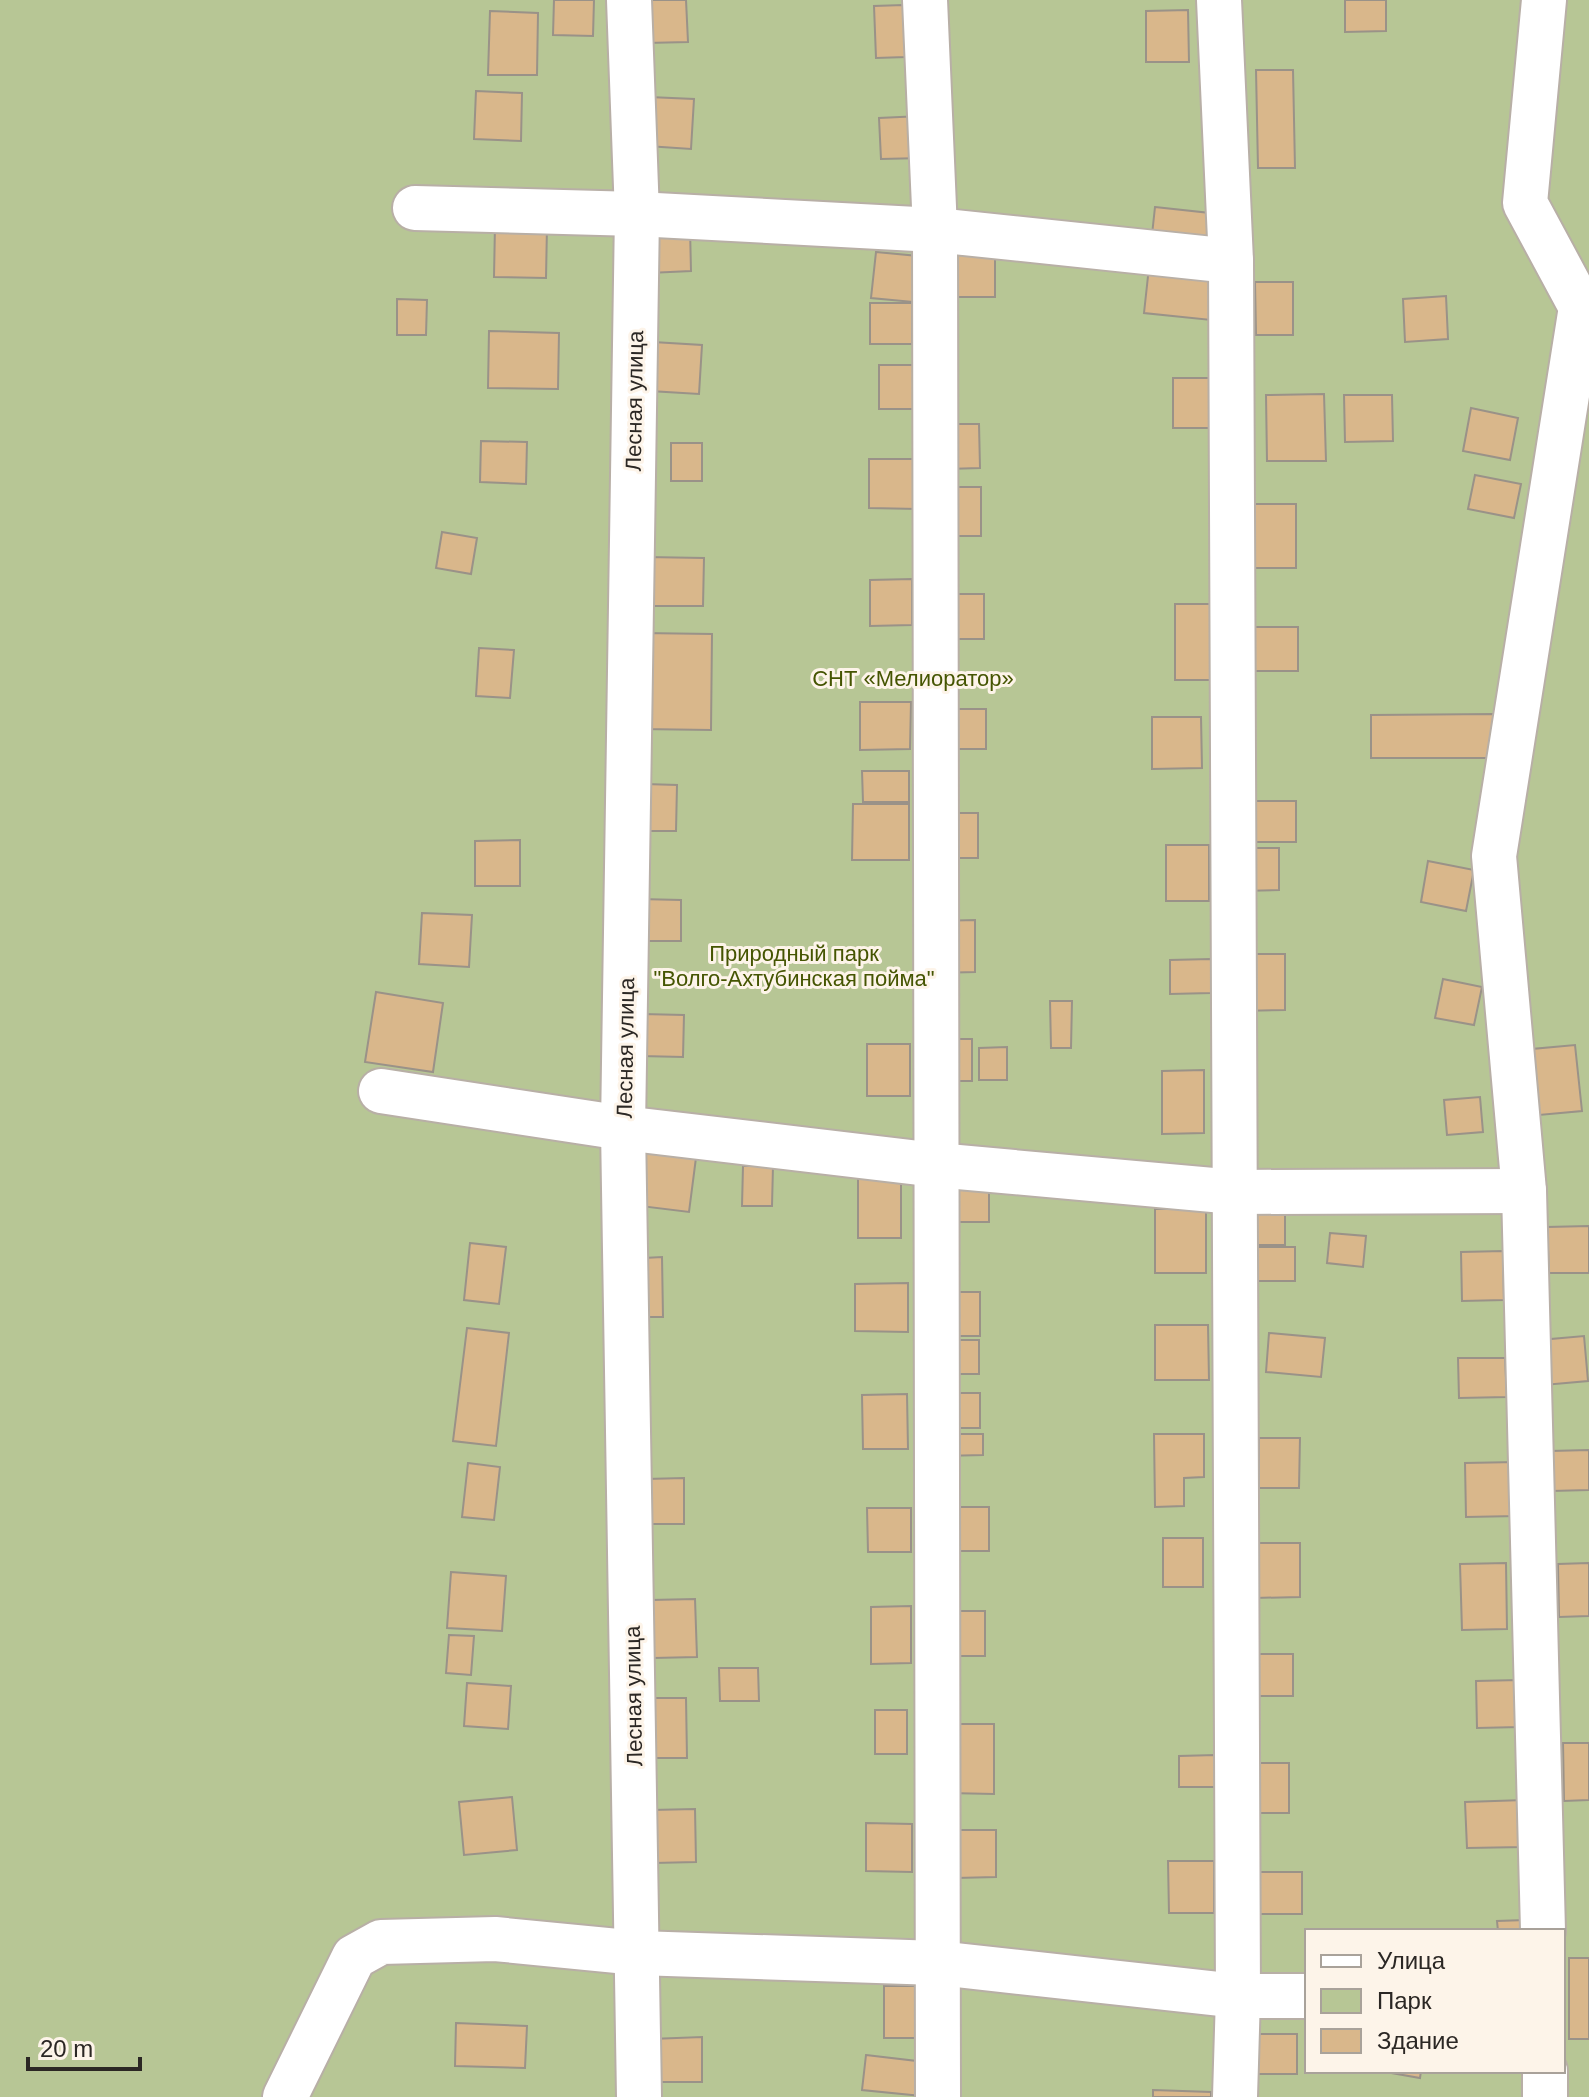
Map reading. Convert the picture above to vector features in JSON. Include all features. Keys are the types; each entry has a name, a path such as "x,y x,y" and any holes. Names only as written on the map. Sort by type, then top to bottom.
{"street":[{"name":"Лесная улица","path":"629,0 637,214 623,1128 639,2097"},
{"path":"925,0 935,230 938,2097"},
{"path":"1219,0 1231,261 1238,1996 1235,2097"},
{"path":"1543,1929 1524,1191 1494,856 1581,307 1525,203 1544,0"},
{"path":"415,208 637,214 935,230 1231,261"},
{"path":"381,1091 623,1128 936,1165 1235,1192 1524,1191"},
{"path":"285,2097 354,1957 381,1942 495,1939 638,1953 938,1963 1238,1996 1305,1996"},
{"path":"1545,2073 1545,2097"}],"green space":[{"name":"СНТ «Мелиоратор»","path":"0,0 1589,0 1589,2097 0,2097"}],"building":[{"path":"554,0 594,0 593,36 553,35"},
{"path":"644,0 686,0 688,42 646,43"},
{"path":"1345,0 1386,0 1386,31 1345,32"},
{"path":"903,5 906,57 876,58 874,6"},
{"path":"1188,10 1189,62 1146,62 1146,11"},
{"path":"490,11 538,13 537,75 488,75"},
{"path":"1256,70 1293,70 1295,168 1258,168"},
{"path":"476,91 522,93 521,141 474,139"},
{"path":"649,97 694,99 691,149 647,146"},
{"path":"921,116 923,158 881,159 879,118"},
{"path":"1155,207 1219,214 1215,251 1151,244"},
{"path":"495,225 547,226 546,278 494,277"},
{"path":"690,228 691,271 649,273 648,230"},
{"path":"876,252 918,256 913,302 871,298"},
{"path":"952,252 995,252 995,297 952,297"},
{"path":"1149,267 1216,274 1211,320 1144,313"},
{"path":"1255,282 1293,282 1293,335 1256,335"},
{"path":"1446,296 1448,339 1405,342 1403,299"},
{"path":"397,299 427,300 426,335 397,335"},
{"path":"870,303 912,303 912,344 870,344"},
{"path":"489,331 559,333 558,389 488,388"},
{"path":"653,342 702,345 699,394 650,391"},
{"path":"879,365 918,365 918,409 879,409"},
{"path":"1173,378 1220,378 1220,428 1173,428"},
{"path":"1324,394 1326,461 1267,461 1266,395"},
{"path":"1344,395 1392,395 1393,441 1345,442"},
{"path":"1471,408 1518,418 1510,460 1463,451"},
{"path":"947,424 979,424 980,468 947,469"},
{"path":"481,441 527,442 526,484 480,482"},
{"path":"671,443 702,443 702,481 671,481"},
{"path":"869,459 917,459 918,509 869,508"},
{"path":"1475,475 1521,484 1514,518 1468,509"},
{"path":"947,487 981,487 981,536 947,536"},
{"path":"1253,504 1296,504 1296,568 1253,568"},
{"path":"442,532 477,538 471,574 436,568"},
{"path":"646,557 704,558 703,606 645,606"},
{"path":"912,579 912,625 870,626 870,580"},
{"path":"944,594 984,594 984,639 944,639"},
{"path":"1175,604 1215,604 1216,680 1175,680"},
{"path":"1250,627 1298,627 1298,671 1250,671"},
{"path":"642,633 712,634 711,730 641,729"},
{"path":"479,648 514,650 510,698 476,696"},
{"path":"860,702 911,702 910,749 860,750"},
{"path":"940,709 986,709 986,749 940,749"},
{"path":"1494,714 1494,758 1371,758 1371,715"},
{"path":"1152,717 1201,717 1202,768 1152,769"},
{"path":"862,771 909,771 909,802 863,802"},
{"path":"645,784 677,785 676,831 645,831"},
{"path":"1246,801 1296,801 1296,842 1246,842"},
{"path":"853,804 909,804 909,860 852,860"},
{"path":"938,813 978,813 978,858 938,858"},
{"path":"520,840 520,886 475,886 475,841"},
{"path":"1166,845 1209,845 1209,901 1166,901"},
{"path":"1242,848 1279,848 1279,890 1242,891"},
{"path":"1428,861 1474,870 1466,911 1421,902"},
{"path":"639,899 681,900 681,941 639,941"},
{"path":"422,913 472,915 469,967 419,964"},
{"path":"975,920 975,972 937,973 936,921"},
{"path":"1239,954 1285,954 1285,1010 1240,1011"},
{"path":"1211,959 1211,993 1170,994 1170,960"},
{"path":"1443,979 1482,987 1474,1025 1435,1018"},
{"path":"376,992 443,1003 433,1072 365,1062"},
{"path":"1050,1001 1072,1001 1071,1048 1051,1048"},
{"path":"642,1014 684,1015 683,1057 641,1056"},
{"path":"941,1039 972,1039 972,1081 941,1081"},
{"path":"867,1044 910,1044 910,1096 867,1096"},
{"path":"1575,1045 1582,1111 1539,1115 1532,1049"},
{"path":"1007,1047 1007,1080 979,1080 979,1048"},
{"path":"1204,1070 1204,1133 1162,1134 1162,1071"},
{"path":"1480,1097 1483,1132 1447,1135 1444,1100"},
{"path":"640,1143 697,1150 689,1212 632,1205"},
{"path":"743,1166 773,1166 772,1206 742,1206"},
{"path":"901,1169 901,1238 858,1238 858,1170"},
{"path":"933,1175 989,1175 989,1222 934,1222"},
{"path":"1155,1209 1206,1209 1206,1273 1155,1273"},
{"path":"1241,1211 1285,1211 1285,1245 1241,1245"},
{"path":"1589,1226 1589,1273 1549,1273 1547,1227"},
{"path":"1330,1233 1366,1236 1363,1267 1327,1263"},
{"path":"470,1243 506,1247 499,1304 464,1300"},
{"path":"1247,1247 1295,1247 1295,1281 1247,1281"},
{"path":"1503,1251 1504,1300 1462,1301 1461,1252"},
{"path":"662,1257 663,1317 645,1317 644,1258"},
{"path":"908,1283 908,1332 855,1331 855,1284"},
{"path":"937,1292 980,1292 980,1336 937,1336"},
{"path":"1155,1325 1208,1325 1209,1380 1155,1380"},
{"path":"467,1328 509,1333 496,1446 453,1441"},
{"path":"1269,1333 1325,1338 1321,1377 1266,1372"},
{"path":"1584,1336 1588,1381 1544,1385 1540,1340"},
{"path":"940,1340 979,1340 979,1374 940,1374"},
{"path":"1458,1358 1505,1358 1507,1397 1459,1398"},
{"path":"940,1393 980,1393 980,1428 940,1428"},
{"path":"907,1394 908,1449 863,1449 862,1395"},
{"path":"942,1434 983,1434 983,1455 942,1456"},
{"path":"1154,1434 1204,1434 1204,1477 1184,1478 1184,1506 1155,1507"},
{"path":"1259,1438 1300,1438 1299,1488 1259,1488"},
{"path":"1589,1450 1589,1490 1551,1491 1550,1451"},
{"path":"1516,1462 1517,1516 1466,1517 1465,1463"},
{"path":"468,1463 500,1467 494,1520 462,1517"},
{"path":"684,1478 684,1524 646,1524 646,1479"},
{"path":"942,1507 989,1507 989,1551 942,1551"},
{"path":"867,1508 911,1508 911,1552 868,1552"},
{"path":"1163,1538 1203,1538 1203,1587 1163,1587"},
{"path":"1254,1543 1300,1543 1300,1597 1254,1598"},
{"path":"1506,1563 1507,1629 1462,1630 1460,1564"},
{"path":"1589,1563 1589,1616 1559,1617 1558,1564"},
{"path":"451,1572 506,1576 502,1631 447,1628"},
{"path":"695,1599 697,1657 653,1658 651,1600"},
{"path":"911,1606 911,1663 871,1664 871,1607"},
{"path":"946,1611 985,1611 985,1656 946,1656"},
{"path":"449,1635 474,1636 471,1675 446,1673"},
{"path":"1248,1654 1293,1654 1293,1696 1248,1696"},
{"path":"719,1668 758,1668 759,1701 720,1701"},
{"path":"1519,1680 1520,1727 1477,1728 1476,1681"},
{"path":"467,1683 511,1686 508,1729 464,1726"},
{"path":"650,1698 686,1698 687,1758 652,1758"},
{"path":"875,1710 907,1710 907,1754 875,1754"},
{"path":"948,1724 994,1724 994,1794 948,1793"},
{"path":"1563,1743 1589,1743 1589,1800 1564,1801"},
{"path":"1215,1755 1215,1787 1179,1787 1179,1756"},
{"path":"1243,1763 1289,1763 1289,1813 1243,1813"},
{"path":"512,1797 517,1850 464,1855 459,1802"},
{"path":"1524,1800 1524,1847 1467,1848 1465,1802"},
{"path":"695,1809 696,1862 654,1863 652,1810"},
{"path":"866,1823 912,1824 912,1872 866,1871"},
{"path":"956,1830 996,1830 996,1877 956,1878"},
{"path":"1168,1861 1214,1861 1214,1913 1169,1913"},
{"path":"1254,1872 1302,1872 1302,1914 1254,1914"},
{"path":"1530,1920 1530,1929 1498,1929 1497,1921"},
{"path":"1569,1958 1589,1958 1589,2039 1569,2039"},
{"path":"884,1986 925,1986 925,2038 884,2038"},
{"path":"456,2023 527,2026 525,2068 455,2066"},
{"path":"1252,2034 1297,2034 1297,2074 1252,2074"},
{"path":"702,2037 702,2082 651,2082 651,2039"},
{"path":"866,2055 925,2062 922,2096 862,2090"},
{"path":"1391,2073 1421,2073 1420,2078"},
{"path":"1153,2090 1211,2092 1211,2097 1153,2097"}],"park label":[{"name":"Природный парк \"Волго-Ахтубинская пойма\"","path":"794,966"}]}
